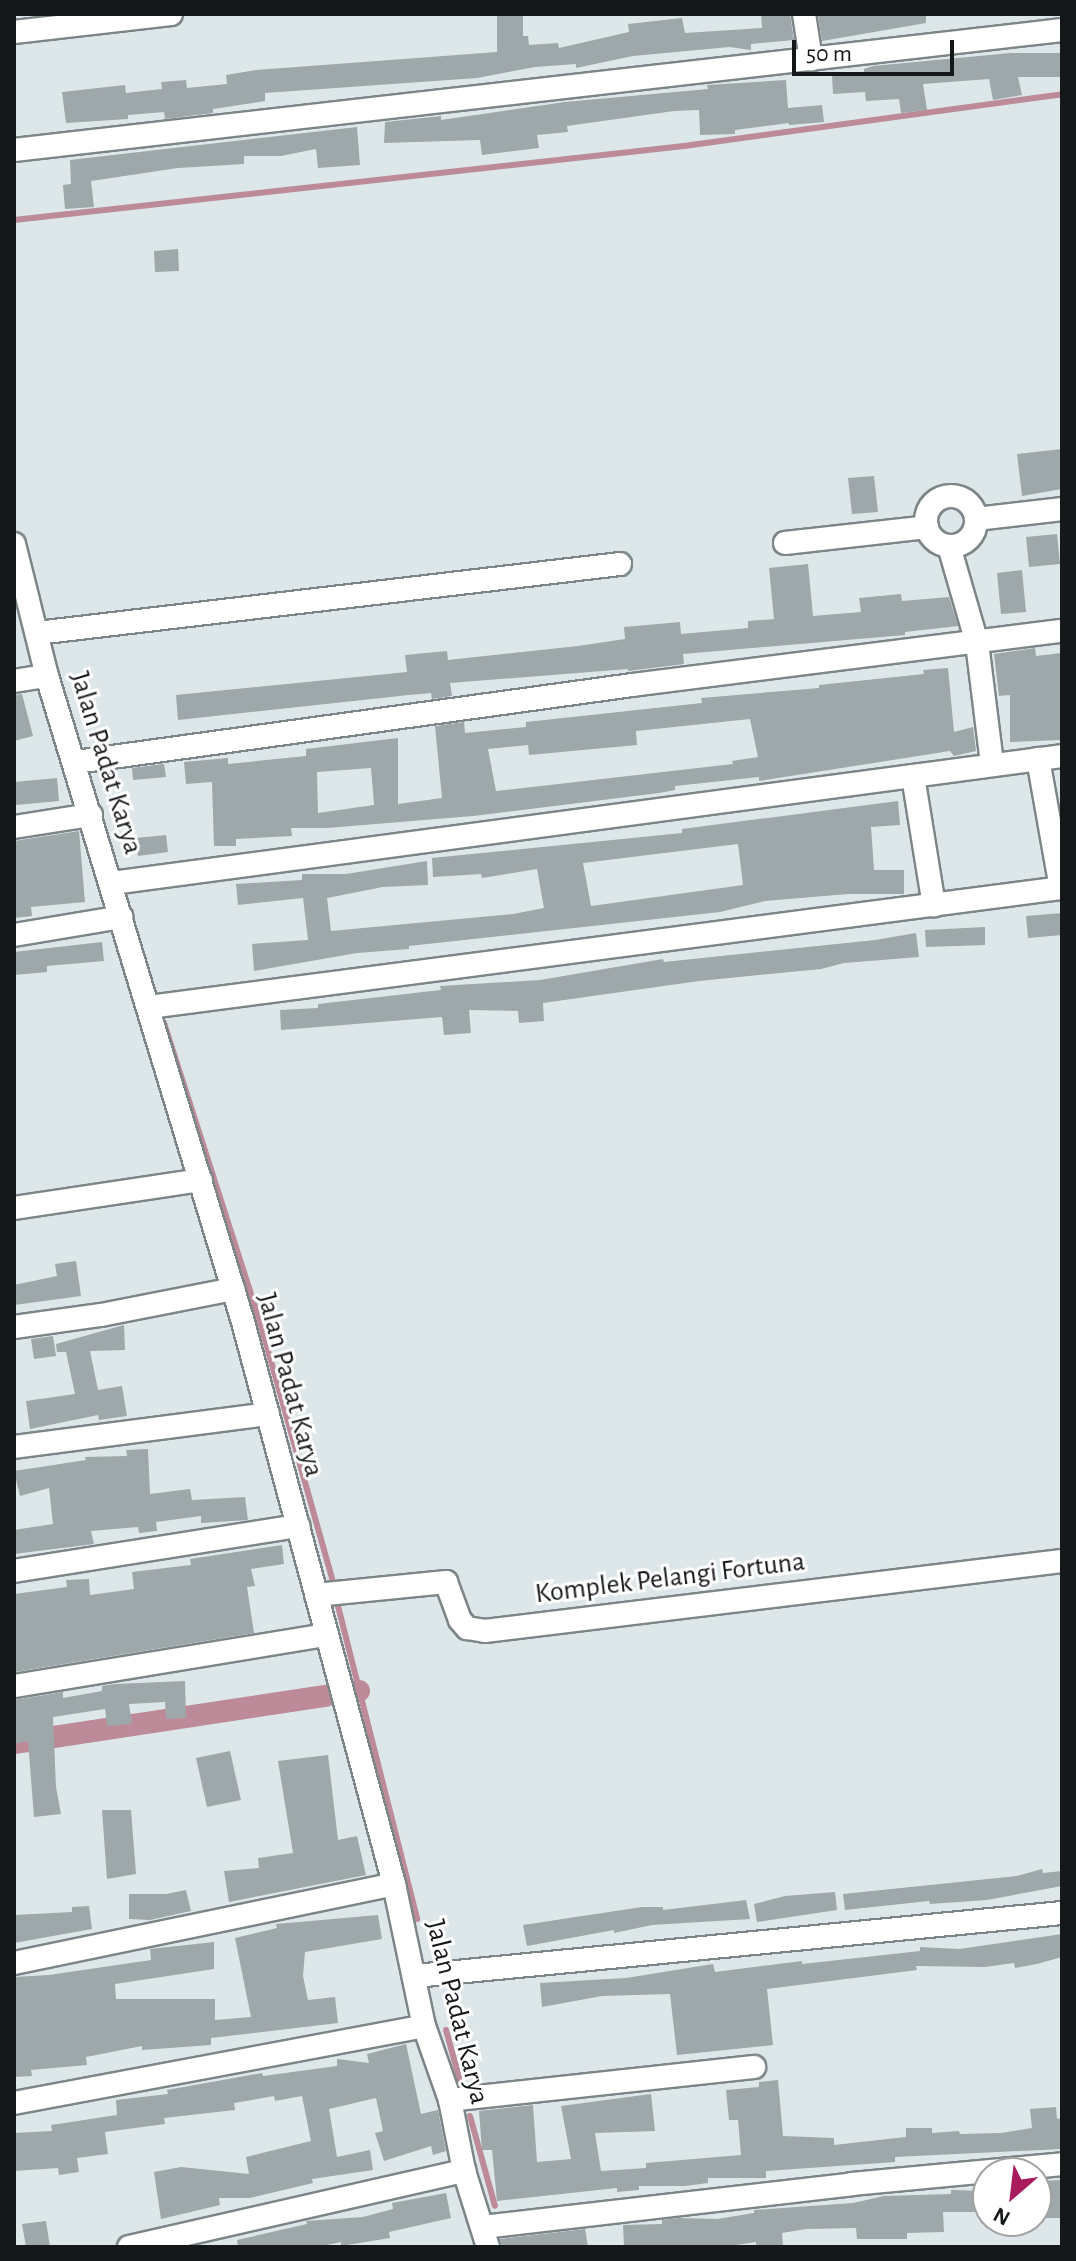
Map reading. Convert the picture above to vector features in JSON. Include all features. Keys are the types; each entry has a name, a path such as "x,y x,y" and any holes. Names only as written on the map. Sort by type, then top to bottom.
{"street":[{"path":"14,32 171,14"},
{"path":"804,14 811,59"},
{"path":"14,150 1062,30"},
{"path":"947,497 969,504 976,519 969,538 949,546 935,540 927,527 928,511 947,497"},
{"path":"976,519 1062,509"},
{"path":"785,543 927,527"},
{"name":"Jalan Padat Karya","path":"14,544 47,676 76,762 268,1414 394,1884 424,2026 450,2100 464,2171 486,2237"},
{"path":"949,546 977,643 992,764"},
{"path":"37,633 620,564"},
{"path":"76,762 632,685 1062,631"},
{"path":"14,681 47,676"},
{"path":"112,883 1062,756"},
{"path":"149,1007 1061,888 1038,759"},
{"path":"913,776 934,905"},
{"path":"14,827 91,815"},
{"path":"14,935 121,917"},
{"path":"14,1208 201,1180"},
{"path":"14,1327 101,1315 233,1289"},
{"path":"14,1447 268,1414"},
{"path":"14,1571 298,1526"},
{"name":"Komplek Pelangi Fortuna","path":"316,1595 446,1582 460,1620 467,1628 485,1631 1062,1561"},
{"path":"14,1686 327,1635"},
{"path":"14,1963 394,1884"},
{"path":"415,1976 1062,1913"},
{"path":"14,2103 424,2026"},
{"path":"450,2100 754,2067"},
{"path":"486,2237 836,2185 1062,2164"},
{"path":"129,2247 464,2171"}],"building":[{"path":"523,14 523,36 528,36 529,45 558,43 559,48 629,32 628,24 682,18 685,33 762,28 761,14 790,14 794,40 751,44 751,50 730,47 633,56 576,68 576,64 535,67 477,78 265,93 265,101 213,109 213,113 165,119 164,112 128,115 128,119 66,123 62,92 125,85 126,93 162,89 161,82 186,80 187,88 227,84 226,75 256,70 497,52 497,15"},
{"path":"926,14 926,23 822,41 818,15"},
{"path":"1011,53 1062,53 1062,77 1018,77 1022,95 993,100 989,79 923,84 927,110 901,113 899,99 866,101 865,92 833,94 832,75 864,73 864,69 873,66"},
{"path":"786,80 788,108 822,105 824,122 735,130 735,134 700,135 699,110 674,111 567,126 568,132 537,135 539,148 482,155 480,140 384,143 385,122 441,116 441,120 565,102 708,89 707,85"},
{"path":"357,127 360,165 318,168 316,149 281,156 244,156 244,164 178,168 91,181 94,207 65,209 63,185 71,184 70,160"},
{"path":"178,249 179,271 155,272 154,251"},
{"path":"1062,449 1062,489 1022,496 1017,454"},
{"path":"874,476 878,512 852,514 848,478"},
{"path":"1057,534 1060,564 1029,567 1026,537"},
{"path":"808,564 813,616 861,612 859,598 901,594 902,601 949,597 958,626 905,632 905,635 683,654 684,664 628,671 450,683 452,696 432,699 431,693 178,720 176,695 407,672 405,655 447,651 448,660 578,646 625,639 624,627 680,622 681,634 748,628 748,621 774,619 769,568"},
{"path":"1022,570 1026,612 1001,614 997,573"},
{"path":"1035,648 1036,656 1062,653 1062,740 1010,742 1010,695 999,696 994,654"},
{"path":"948,668 954,732 973,727 976,751 954,756 950,751 759,781 759,777 675,786 675,790 659,793 473,816 291,828 292,836 236,839 236,846 214,846 212,782 186,784 184,762 228,758 228,764 306,756 306,749 398,738 398,804 442,798 435,726 464,722 465,733 526,727 526,722 702,703 701,698 819,688 819,685 924,674 923,670","holes":["750,719 758,757 732,761 733,764 496,791 488,749 528,745 529,755 637,745 636,731","371,768 374,805 318,813 317,772"]},
{"path":"22,694 33,736 14,741 14,695"},
{"path":"164,764 166,777 133,780 132,768"},
{"path":"57,778 59,801 16,805 14,782"},
{"path":"898,801 900,825 871,827 874,870 904,870 904,894 848,894 765,901 720,912 409,946 409,949 357,953 254,971 252,944 308,940 303,898 238,905 236,884 302,880 302,874 346,874 427,861 428,885 383,887 327,898 331,931 513,914 544,908 537,869 482,878 481,874 433,877 432,858 682,833 682,829","holes":["738,844 743,885 591,906 583,863"]},
{"path":"79,831 85,902 31,907 32,916 14,918 14,841"},
{"path":"166,835 168,852 138,856 136,838"},
{"path":"1062,913 1062,935 1028,938 1026,916"},
{"path":"985,927 985,945 926,947 925,930"},
{"path":"916,933 919,957 844,963 821,969 699,981 543,1003 544,1021 519,1023 518,1011 469,1010 471,1033 444,1035 442,1017 281,1030 280,1010 318,1008 318,1004 441,990 440,986 540,980 663,959 664,962"},
{"path":"102,942 104,961 47,966 47,972 14,975 14,952"},
{"path":"76,1261 81,1296 14,1305 14,1285 57,1276 55,1264"},
{"path":"124,1325 125,1350 90,1351 98,1390 122,1386 127,1416 99,1420 98,1415 30,1429 26,1401 75,1394 66,1352 57,1352 56,1344"},
{"path":"53,1336 56,1356 34,1359 31,1339"},
{"path":"148,1449 150,1494 190,1489 192,1500 245,1497 248,1520 201,1523 201,1516 156,1522 157,1531 139,1533 138,1527 91,1531 94,1544 14,1554 14,1530 53,1524 49,1488 20,1496 14,1471 86,1460 85,1457 127,1456 126,1450"},
{"path":"282,1545 284,1564 251,1569 255,1586 247,1587 254,1633 15,1672 14,1594 67,1587 66,1580 89,1579 90,1595 134,1589 132,1572 191,1565 190,1559"},
{"path":"185,1681 186,1718 166,1719 165,1702 129,1704 132,1724 107,1726 105,1709 53,1717 56,1787 61,1814 34,1817 28,1741 14,1744 14,1700 63,1692 63,1698 102,1691 102,1686 115,1684"},
{"path":"230,1751 241,1800 207,1807 196,1758"},
{"path":"328,1755 338,1840 357,1836 366,1875 229,1902 224,1871 259,1868 258,1858 293,1853 278,1761"},
{"path":"102,1810 131,1810 136,1874 107,1879"},
{"path":"1042,1869 1043,1873 1062,1871 1062,1886 987,1900 930,1904 929,1901 845,1910 843,1894 1017,1876"},
{"path":"186,1890 191,1911 150,1920 129,1919 129,1894 166,1894"},
{"path":"835,1892 837,1910 757,1922 754,1904 785,1896"},
{"path":"746,1900 750,1919 652,1925 527,1946 523,1925 642,1907 663,1907 663,1910"},
{"path":"89,1906 92,1929 14,1943 14,1915 72,1912 72,1907"},
{"path":"378,1915 382,1939 305,1952 303,1976 308,2000 335,1997 338,2023 211,2038 211,2045 142,2050 142,2046 86,2057 87,2065 31,2070 32,2076 14,2077 14,1977 151,1960 150,1949 214,1942 214,1969 115,1984 116,1999 215,1999 215,2020 251,2017 235,1938 277,1928 276,1924"},
{"path":"1062,1934 1062,1957 1037,1964 1015,1968 1014,1963 985,1967 916,1966 917,1970 767,1989 773,2045 677,2055 670,1994 602,1996 542,2007 540,1983 626,1978 713,1964 715,1972 802,1961 802,1964 920,1951 920,1947 959,1949"},
{"path":"406,2044 421,2114 438,2110 446,2151 433,2155 431,2146 384,2161 375,2133 383,2131 376,2098 329,2109 337,2157 370,2150 373,2170 312,2179 313,2183 250,2198 219,2198 220,2205 161,2219 154,2172 181,2167 249,2174 246,2157 311,2141 302,2096 275,2101 274,2096 234,2103 235,2110 164,2118 165,2124 105,2132 108,2154 77,2158 79,2172 59,2175 58,2168 14,2171 14,2133 52,2131 51,2125 117,2115 116,2100 168,2094 167,2090 262,2073 263,2076 337,2066 337,2059 369,2063 367,2054"},
{"path":"778,2080 783,2136 834,2138 834,2145 906,2137 906,2128 932,2128 932,2133 1001,2133 1032,2128 1030,2109 1056,2107 1057,2119 1062,2118 1062,2149 895,2157 895,2162 766,2171 766,2178 708,2178 708,2183 685,2186 639,2186 639,2190 617,2192 617,2188 497,2201 492,2150 482,2150 479,2111 533,2105 537,2162 571,2159 561,2106 651,2094 655,2131 595,2133 601,2171 646,2168 646,2163 741,2155 738,2120 729,2120 726,2090 759,2087 759,2082"},
{"path":"1052,2180 1062,2180 1062,2218 1052,2218"},
{"path":"951,2190 972,2191 972,2212 943,2212 944,2232 907,2233 907,2239 857,2239 856,2228 806,2229 782,2233 783,2246 756,2247 756,2242 723,2247 624,2247 623,2225 662,2224 662,2220 679,2218 717,2219 754,2213 754,2210 853,2203 884,2196 951,2194"},
{"path":"446,2193 451,2218 389,2232 390,2238 341,2246 341,2242 317,2247 238,2247 237,2240 307,2224 306,2221 363,2217 393,2209 392,2203"},
{"path":"46,2221 50,2247 26,2247 22,2224"},
{"path":"585,2229 588,2247 502,2247 500,2239"}],"waterway":[{"path":"14,220 684,146 1062,94"},
{"path":"164,1023 258,1315 332,1579"},
{"path":"337,1602 417,1919"},
{"path":"14,1743 325,1696"},
{"path":"446,2030 460,2081"},
{"path":"470,2116 495,2206"}]}
